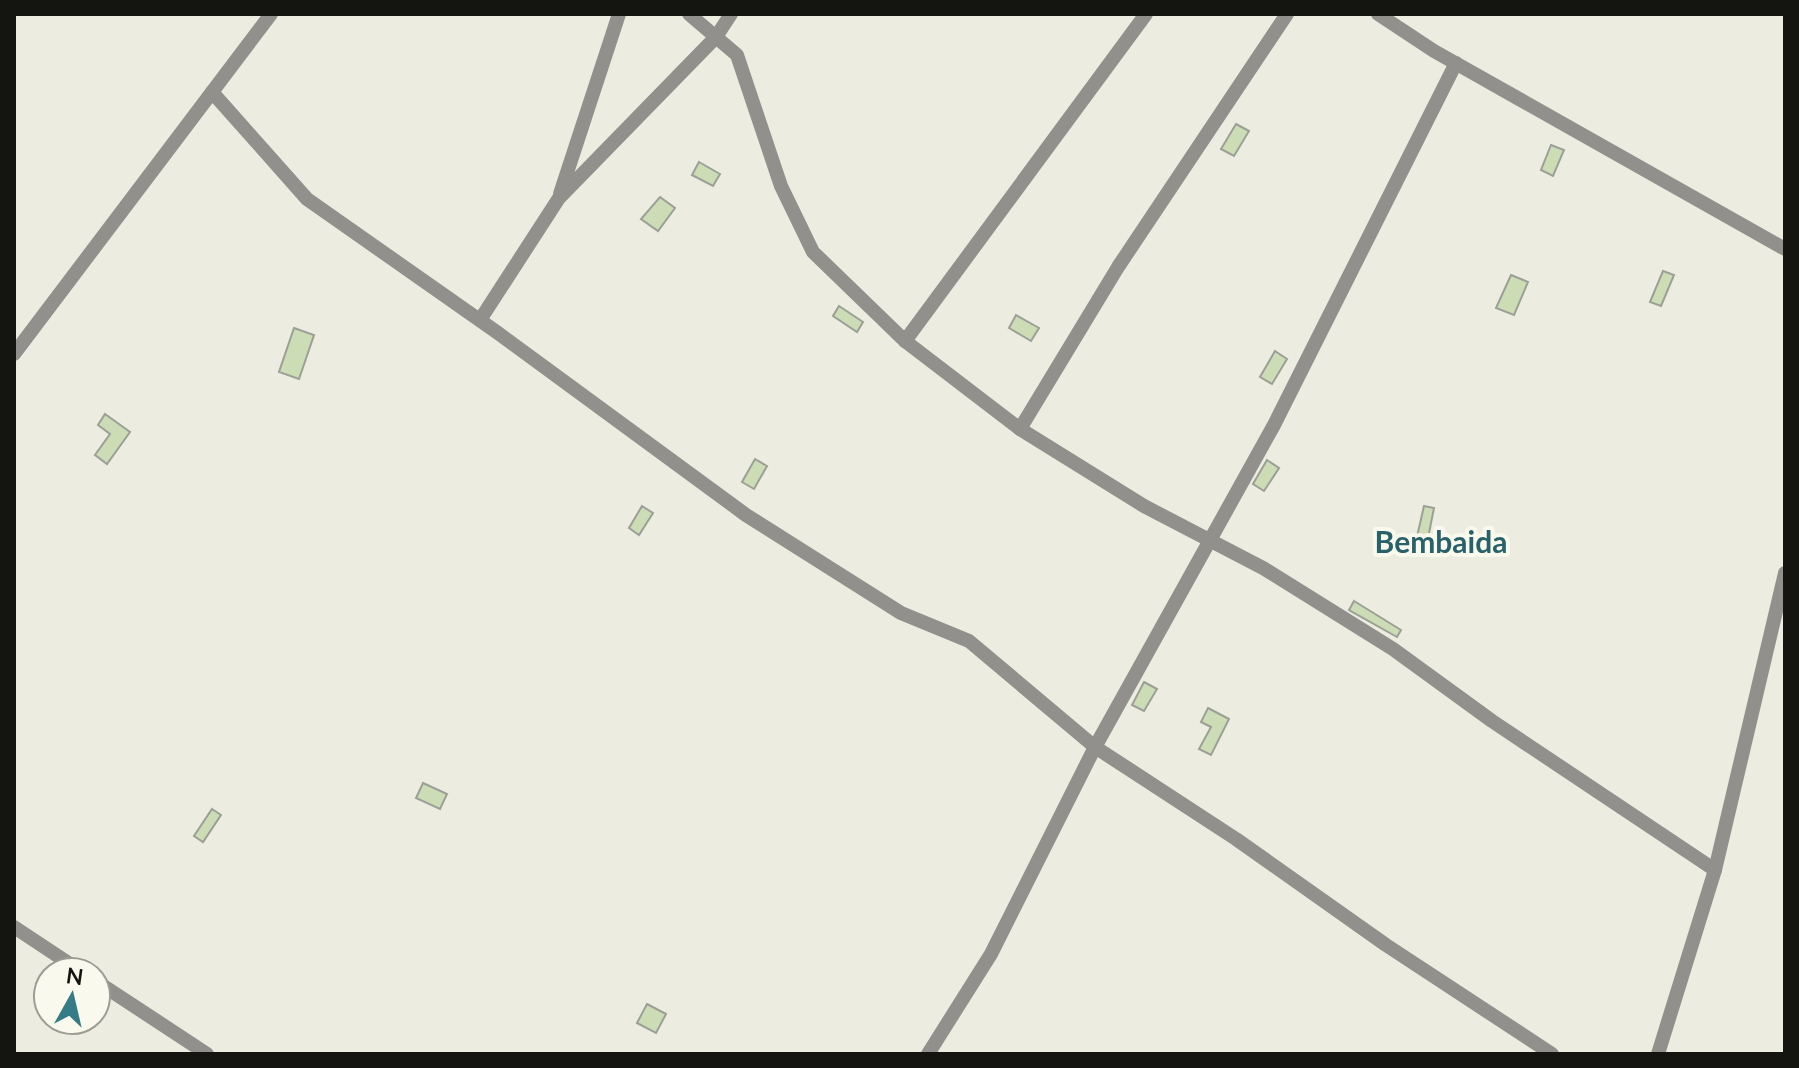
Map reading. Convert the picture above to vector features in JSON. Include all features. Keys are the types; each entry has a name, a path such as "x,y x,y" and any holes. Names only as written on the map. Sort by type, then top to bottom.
{"street":[{"path":"14,354 271,14"},
{"path":"559,198 619,14"},
{"path":"689,14 737,55 781,186 813,252 905,341 1020,429 1144,506 1263,568 1393,649 1492,721 1715,870"},
{"path":"480,320 559,198 716,37 731,14"},
{"path":"905,341 1146,14"},
{"path":"1020,429 1118,267 1287,14"},
{"path":"1378,14 1456,63 1785,249"},
{"path":"928,1054 991,954 1095,747 1288,397 1456,63"},
{"path":"212,92 307,199 480,320 746,515 901,613 969,641 1095,747 1552,1054"},
{"path":"1658,1054 1715,870 1785,573"},
{"path":"14,927 58,956"},
{"path":"112,992 207,1054"}],"building":[{"path":"1236,124 1249,131 1234,156 1221,149"},
{"path":"1551,145 1564,150 1553,176 1541,170"},
{"path":"699,162 720,174 713,186 692,175"},
{"path":"660,197 675,208 658,231 641,219"},
{"path":"1663,271 1674,275 1661,306 1650,302"},
{"path":"1511,275 1528,282 1514,315 1496,308"},
{"path":"839,306 863,322 857,332 833,316"},
{"path":"1016,315 1039,328 1031,341 1009,328"},
{"path":"294,328 314,335 299,379 279,372"},
{"path":"1275,351 1287,359 1272,384 1260,377"},
{"path":"105,414 130,432 107,464 95,455 110,434 98,425"},
{"path":"755,459 767,466 754,489 742,482"},
{"path":"1267,460 1279,468 1264,491 1253,484"},
{"path":"642,506 653,513 639,535 629,528"},
{"path":"1424,506 1434,508 1427,543 1416,541"},
{"path":"1354,601 1401,630 1397,637 1349,610"},
{"path":"1144,682 1157,689 1144,711 1132,705"},
{"path":"1208,708 1229,719 1211,755 1199,749 1211,727 1201,722"},
{"path":"423,783 447,794 440,809 416,798"},
{"path":"212,809 221,815 203,842 194,836"},
{"path":"647,1004 666,1014 656,1033 637,1023"}],"district":[{"name":"Bembaida","path":"1441,543"}]}
